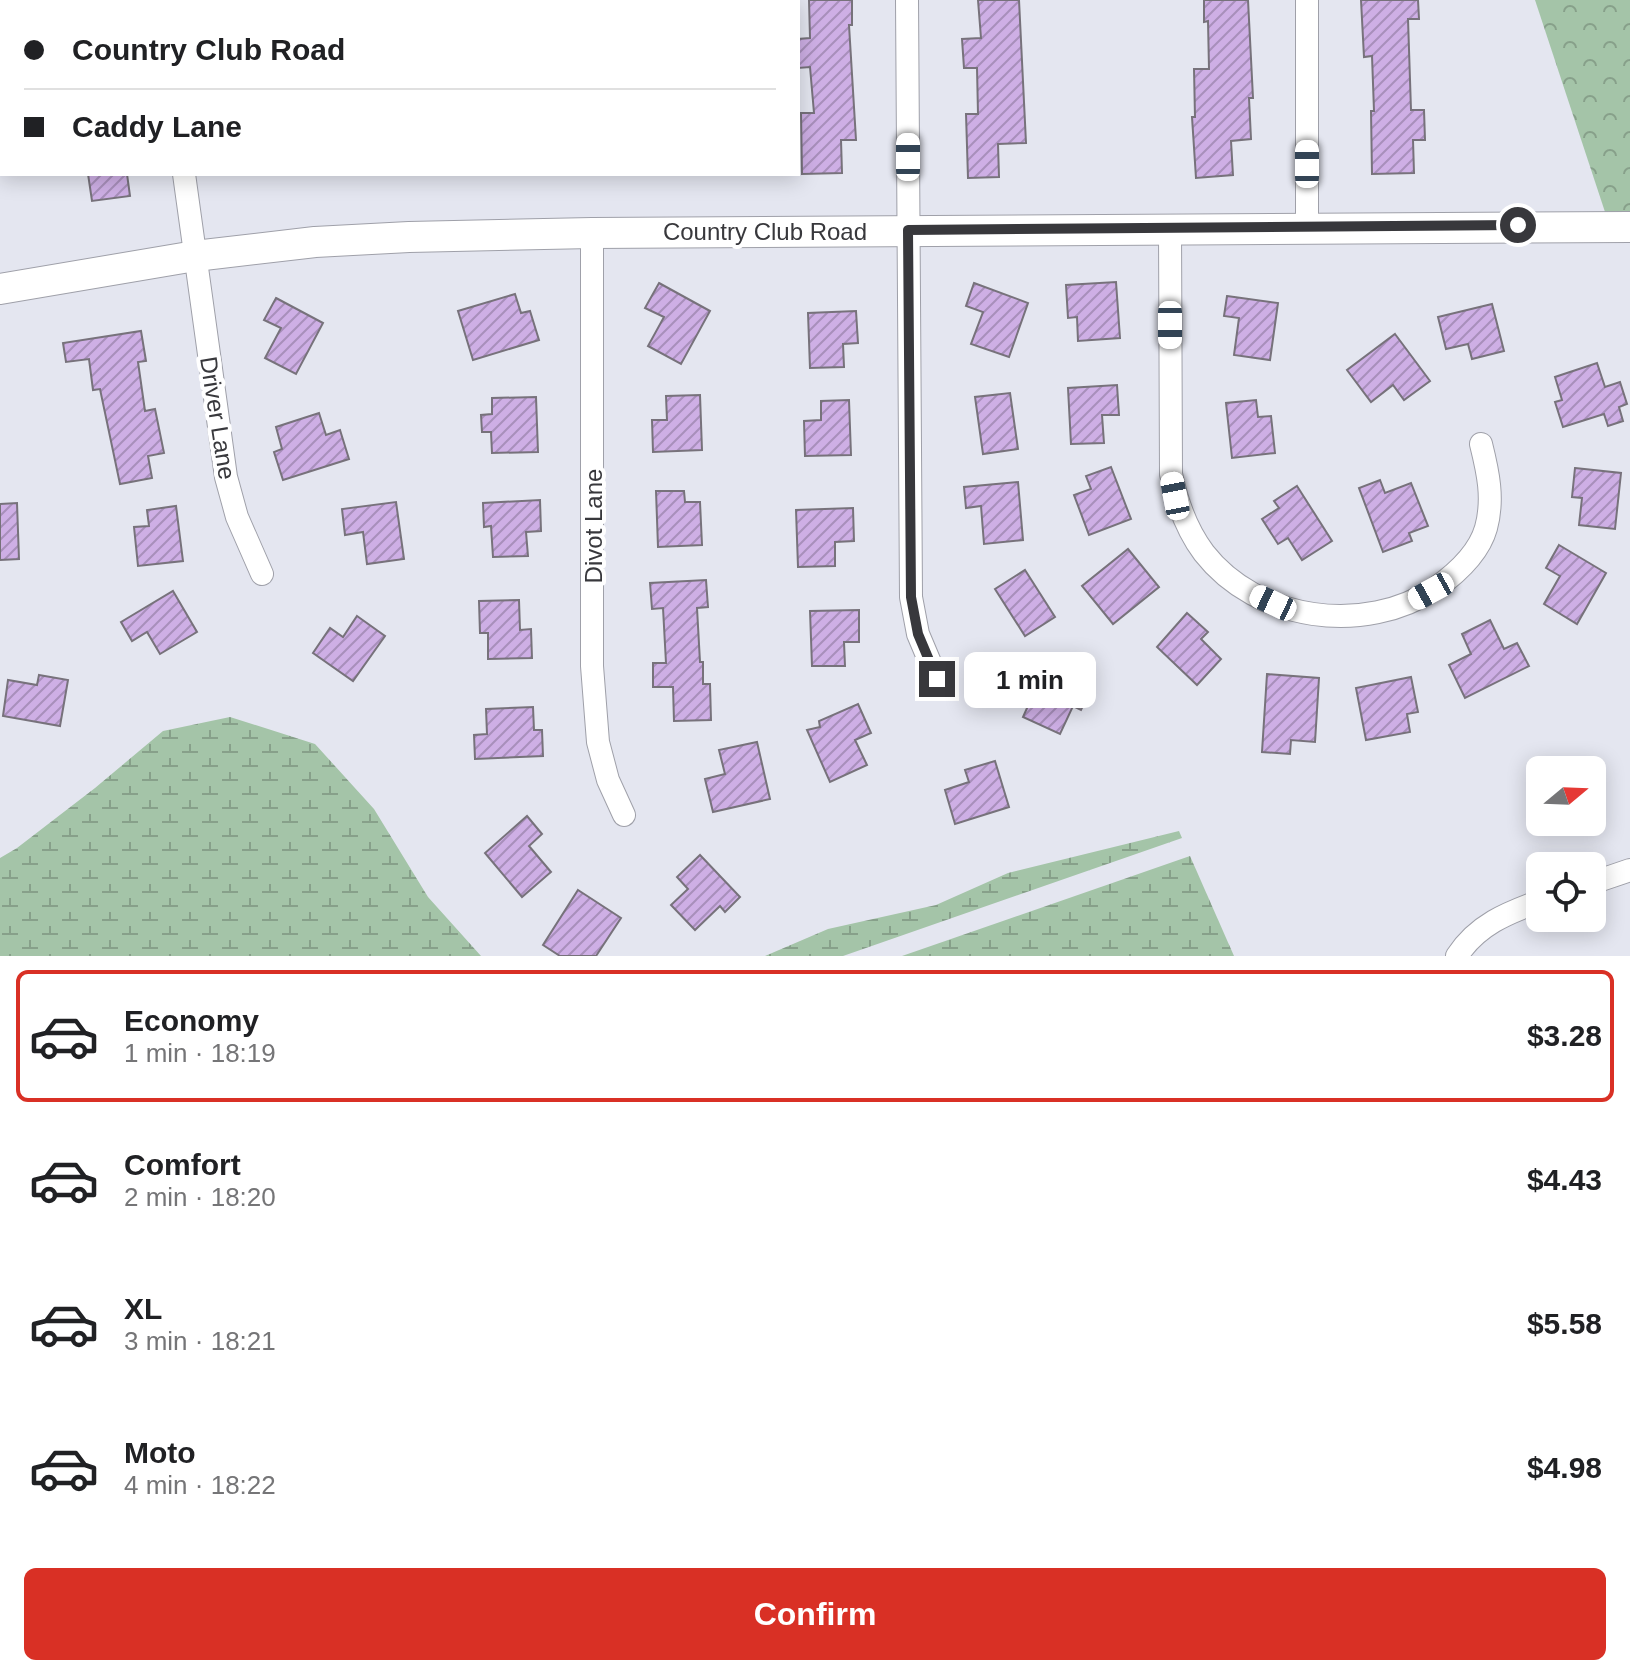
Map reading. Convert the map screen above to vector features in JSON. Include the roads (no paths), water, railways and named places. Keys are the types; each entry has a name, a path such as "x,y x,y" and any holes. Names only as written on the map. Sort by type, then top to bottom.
{"street":[{"path":"907,0 911,597 918,634 937,679"},
{"path":"1307,0 1307,227"},
{"name":"Driver Lane","path":"184,176 226,477 237,517 262,574"},
{"name":"Country Club Road","path":"0,289 195,256 315,242 592,233 1630,227"},
{"path":"1170,229 1171,474 1175,496 1192,535 1218,569 1235,583 1273,603 1328,616 1382,612 1431,591 1469,560 1486,531 1490,482 1481,444"},
{"name":"Divot Lane","path":"592,233 592,666 598,742 608,780 624,815"},
{"path":"1606,878 1630,870"},
{"path":"1457,956 1484,927 1504,914 1526,906"}]}
